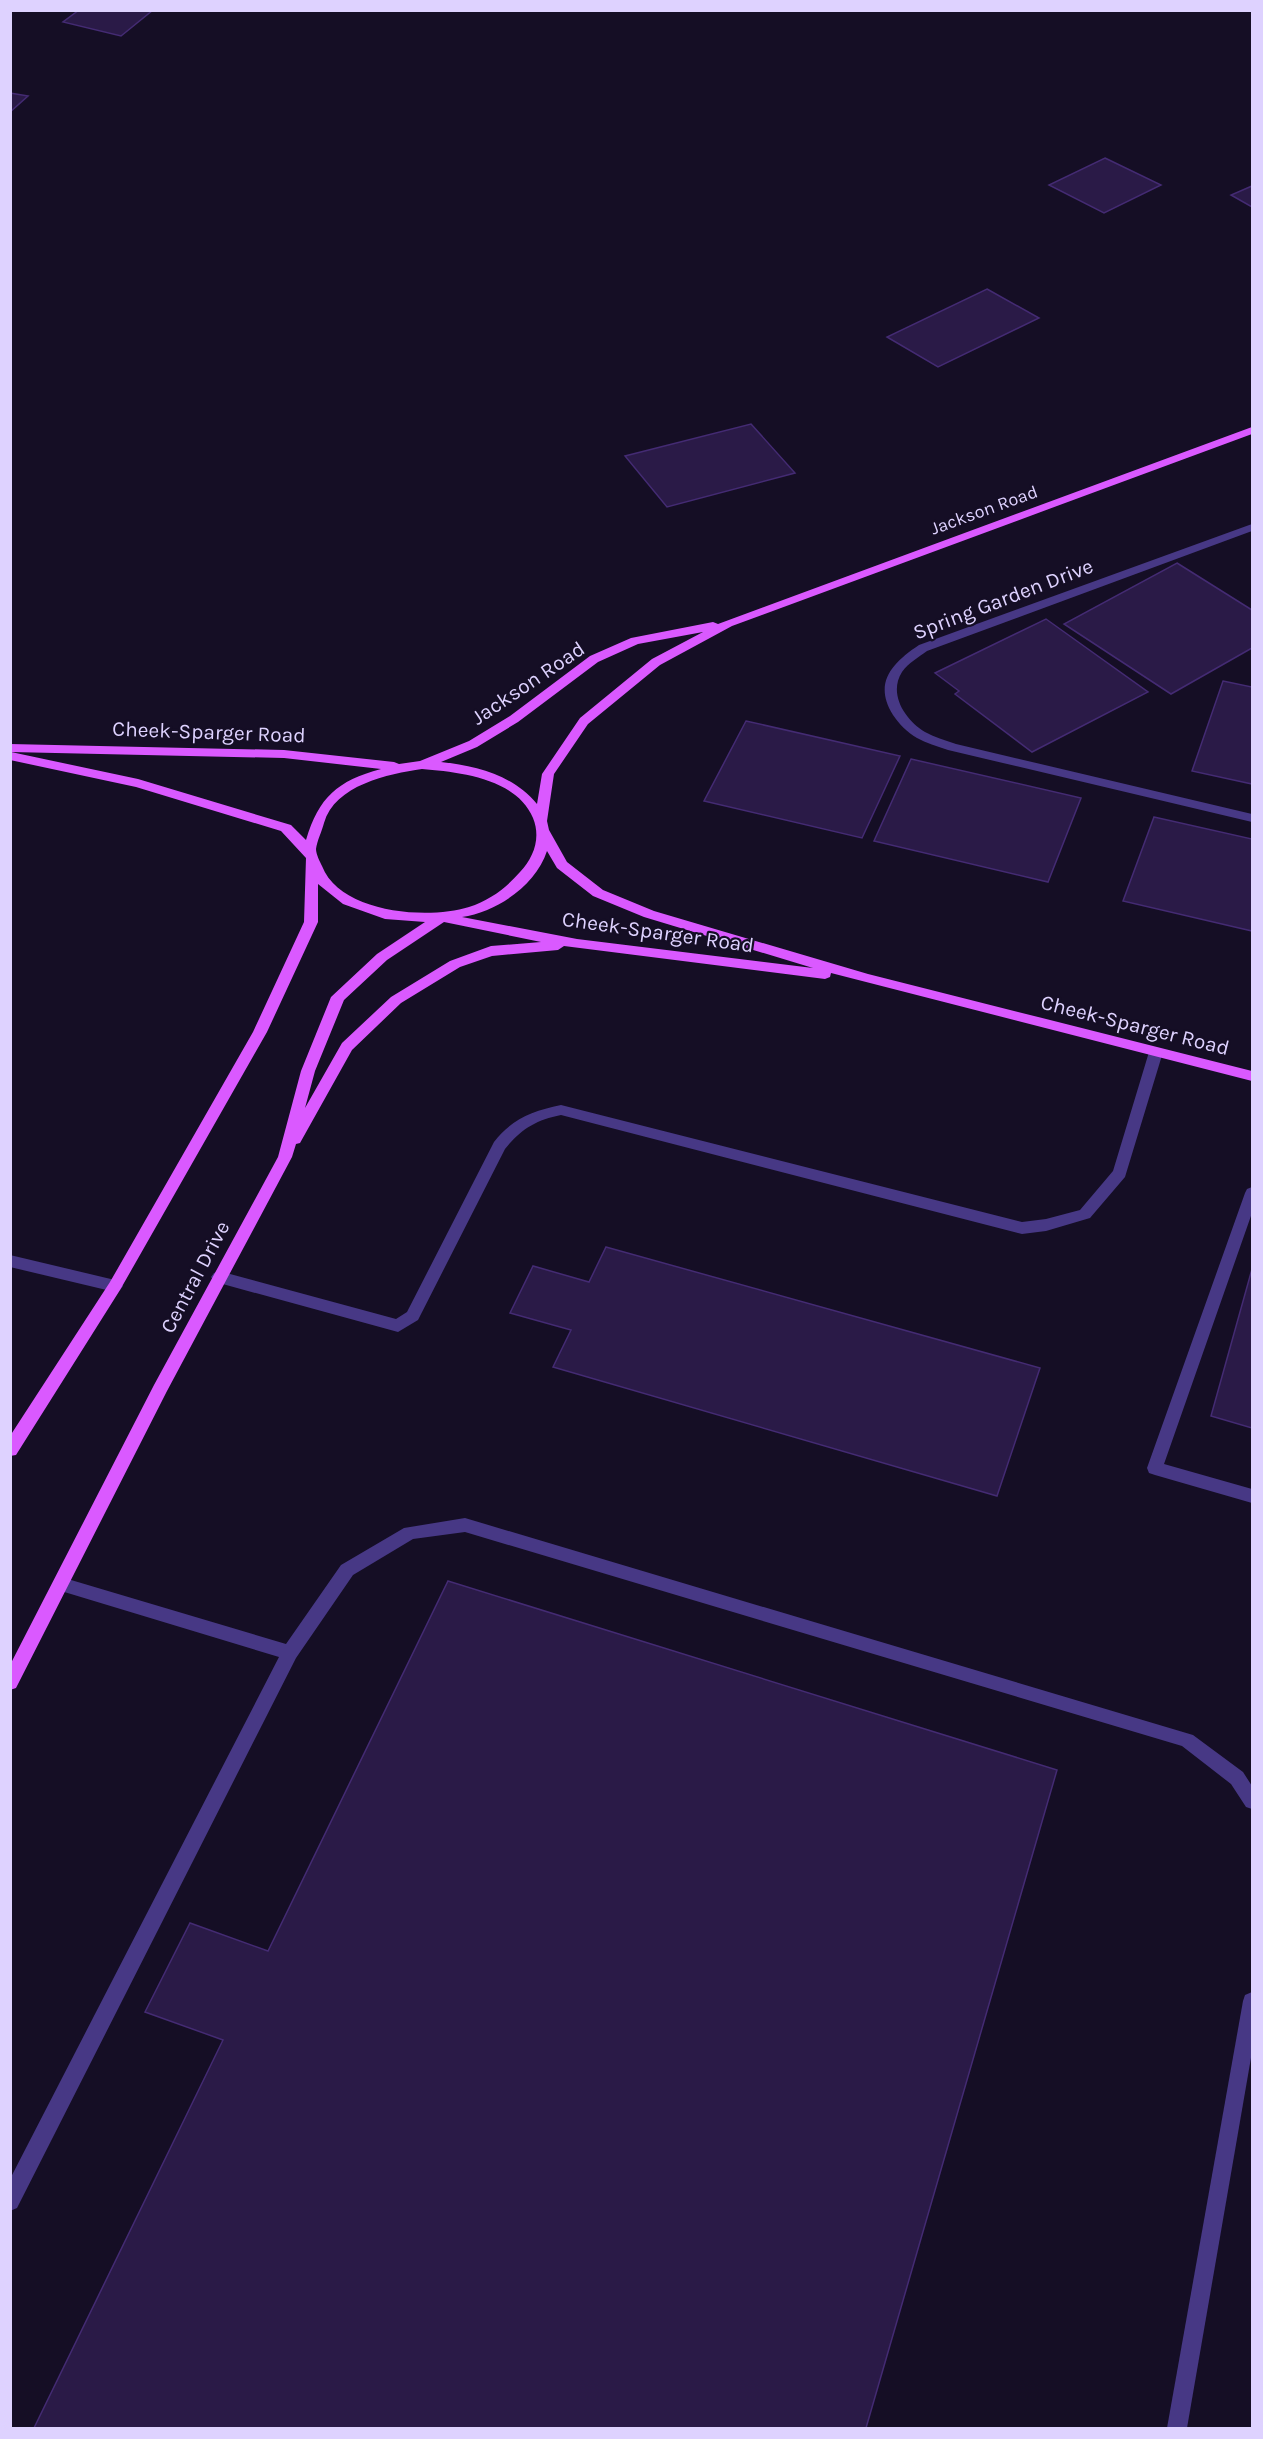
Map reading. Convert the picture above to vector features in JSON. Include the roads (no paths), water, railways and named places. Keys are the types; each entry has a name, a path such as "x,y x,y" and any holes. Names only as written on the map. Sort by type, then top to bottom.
{"main road":[{"name":"Jackson Road","path":"542,826 548,774 584,721 656,662 728,623 1252,430"},
{"name":"Jackson Road","path":"422,765 473,744 514,719 594,659 635,641 728,623"},
{"name":"Cheek-Sparger Road","path":"10,747 284,754 406,767"},
{"path":"10,756 138,783 286,828 310,856 320,878 340,897 368,911 403,919 442,919 478,909 508,895 529,876 541,854 542,826 530,804 512,787 485,774 455,767 422,765 374,775 346,789 325,807 312,828 310,856 311,922 260,1032 115,1286 10,1450"},
{"name":"Cheek-Sparger Road","path":"542,826 562,865 598,893 649,914 867,979 1252,1076"},
{"name":"Cheek-Sparger Road","path":"442,919 577,944 867,979"},
{"name":"Central Drive","path":"10,1683 219,1277 285,1157 308,1071 338,997 382,957 442,919"},
{"path":"285,1157 347,1047 396,1000 455,963 491,951 577,944"}],"street":[{"name":"Spring Garden Drive","path":"1252,527 923,648 895,673 890,687 893,705 902,719 921,735 952,747 1252,818"},
{"path":"219,1277 398,1326 413,1316 499,1146 511,1129 532,1116 561,1110 1022,1228 1046,1225 1085,1214 1120,1173 1156,1052"},
{"path":"1252,1193 1155,1468 1252,1496"},
{"path":"10,1262 115,1286"},
{"path":"10,2201 290,1653 347,1570 410,1533 465,1525 1187,1740 1236,1778 1252,1801"},
{"path":"61,1584 290,1653"},
{"path":"1177,2428 1252,2001"}]}
